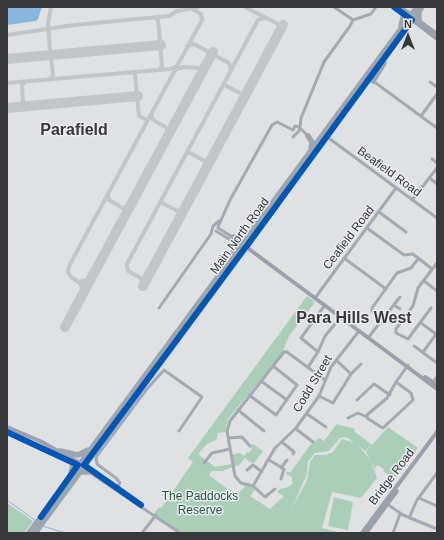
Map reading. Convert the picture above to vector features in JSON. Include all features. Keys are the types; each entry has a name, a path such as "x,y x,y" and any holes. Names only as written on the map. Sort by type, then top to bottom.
{"highway":[{"path":"419,8 419,21"},
{"name":"Main North Road","path":"250,236 390,50 419,8"},
{"path":"399,30 404,14"},
{"name":"Main North Road","path":"29,533 39,524 240,255 245,251 244,247 250,236 311,150 399,30 412,18"},
{"path":"373,81 390,50"},
{"path":"308,136 314,140 320,138"},
{"path":"308,136 312,143 311,150"},
{"path":"232,237 239,238 250,236"},
{"path":"244,247 250,236"},
{"name":"Main North Road","path":"35,533 39,524 70,476 82,467 92,448 232,256 244,247"},
{"path":"60,451 78,455 92,448"}],"main road":[{"path":"394,7 404,14 419,21 436,34"},
{"path":"400,7 437,38"},
{"path":"244,247 368,338 434,384 437,389"},
{"path":"7,427 60,451 82,467"},
{"path":"7,432 82,467"},
{"name":"Bridge Road","path":"402,482 437,433"},
{"name":"Bridge Road","path":"362,533 437,437"},
{"name":"Bridge Road","path":"366,533 371,523"}],"street":[{"path":"334,7 353,20"},
{"path":"297,129 321,67 353,20 371,14 376,7"},
{"path":"373,81 437,128"},
{"path":"430,82 437,87"},
{"path":"421,116 437,94"},
{"path":"159,308 207,239 216,229 233,194 272,125 277,122 297,129 308,136"},
{"name":"Beafield Road","path":"330,139 437,218"},
{"path":"432,159 437,163"},
{"path":"412,200 437,168"},
{"path":"430,178 437,184"},
{"name":"Ceafield Road","path":"315,298 396,188"},
{"path":"379,212 406,232"},
{"path":"367,228 404,255 413,254 432,269"},
{"path":"216,229 232,237 244,247"},
{"path":"216,229 244,247"},
{"path":"344,258 386,289"},
{"path":"383,319 372,311 372,308 397,273 411,268 418,259"},
{"path":"431,308 408,341 396,331 413,306 417,297 418,288 437,263"},
{"path":"424,281 437,291"},
{"path":"368,338 400,297"},
{"path":"318,352 301,338 325,305"},
{"path":"394,305 400,309"},
{"path":"421,323 437,333 423,352"},
{"path":"308,367 318,352 325,336 335,324"},
{"name":"Codd Street","path":"253,486 275,448 296,429 307,414 319,396 325,380 336,360 359,331"},
{"path":"414,346 437,363"},
{"path":"275,489 265,497 253,486 241,483 236,479 228,438 228,426 238,410 285,352 325,380"},
{"path":"336,360 351,374"},
{"path":"319,396 333,403 351,374 361,364"},
{"path":"249,396 276,415 297,385 273,366"},
{"path":"367,417 390,395 396,382 407,366"},
{"path":"117,488 120,483 118,479 97,464 96,457 146,390 164,370 202,397 179,432"},
{"path":"434,384 437,377"},
{"path":"261,381 287,400"},
{"path":"348,418 358,413 367,417 383,428 412,402 413,397 411,393 396,382"},
{"path":"357,400 374,384 390,395"},
{"path":"238,410 264,431"},
{"path":"307,414 326,427"},
{"path":"296,429 313,442"},
{"path":"228,438 242,437 250,446"},
{"path":"282,442 294,452 293,454"},
{"path":"204,463 212,453 230,449"},
{"path":"269,460 284,471 281,479"},
{"path":"281,468 287,460"},
{"path":"248,470 253,465 262,472"},
{"path":"82,467 98,473 104,480"},
{"path":"82,467 117,488 180,533"},
{"path":"98,473 103,469"},
{"path":"409,518 419,498 437,473"},
{"path":"432,481 437,483"},
{"path":"419,498 437,506"},
{"path":"386,503 400,514 437,530"},
{"path":"393,533 400,514"},
{"path":"142,533 156,515"}],"green space":[{"name":"The Paddocks Reserve","path":"307,296 315,302 289,336 282,353 228,419 225,432 218,433 216,440 207,444 198,454 215,467 232,464 231,455 240,453 244,456 252,449 250,446 253,444 263,451 254,463 251,463 245,458 239,465 222,471 212,471 209,475 226,488 238,493 245,487 242,484 252,487 255,490 250,496 270,509 284,496 277,492 280,489 288,487 292,484 292,477 286,474 287,471 290,473 310,445 319,438 324,441 337,424 355,429 354,431 372,445 388,427 418,448 396,477 393,478 383,471 384,469 377,465 375,469 371,462 377,478 361,498 332,492 322,528 341,533 180,533 154,514 158,508 162,507 193,462 188,458","holes":["346,437 355,443 342,439 333,452 326,455 315,455 310,462 307,480 291,510 307,474 308,461 315,453 329,451 340,438","358,445 365,451 371,445 366,452 370,460"]},
{"path":"334,497 353,502 348,530 328,526"},
{"path":"7,503 33,521 24,533 7,533"}],"water":[{"path":"7,7 42,7 36,21 7,25"}],"waterway":[{"path":"7,500 36,521"},
{"path":"43,526 65,533"}],"taxiway":[{"path":"51,7 48,24 50,51 54,54 63,54"},
{"path":"7,35 74,25 169,16 177,11 198,7"},
{"path":"245,7 282,26"},
{"path":"83,285 71,277 68,272 69,266 202,20 201,14 192,9"},
{"path":"155,17 158,20 162,66 159,70"},
{"path":"146,281 128,271 127,264 258,20 265,18"},
{"path":"150,46 157,44 160,41"},
{"path":"187,46 194,44 229,63 231,70"},
{"path":"203,70 209,57 208,52"},
{"path":"39,56 48,55 51,58 53,75 50,79"},
{"path":"7,83 170,69 175,67"},
{"path":"174,70 183,67 199,68 200,74 193,88"},
{"path":"132,72 135,75 139,116 147,120"},
{"path":"13,108 23,104 22,85 25,82"},
{"path":"223,84 245,96"},
{"path":"127,97 134,97 137,100"},
{"path":"24,102 27,106 36,105"},
{"path":"151,114 153,120 169,129 181,112"},
{"path":"161,149 168,134 167,128"},
{"path":"187,151 206,162 207,166 203,174"},
{"path":"205,161 211,159 215,152"},
{"path":"124,208 130,206 138,191"},
{"path":"108,194 109,200 126,210 118,228"},
{"path":"160,202 182,213"},
{"path":"78,282 89,280 99,265"},
{"path":"141,279 147,277 153,268"},
{"path":"75,308 83,293 81,285"}],"runway":[{"path":"143,286 283,25"},
{"path":"7,59 161,45"},
{"path":"65,327 213,52"},
{"path":"7,108 138,96"}],"cycle path":[{"path":"246,247 412,20 394,7"},
{"path":"141,505 84,465 245,248"},
{"path":"7,432 78,465 41,517"}],"district":[{"name":"Parafield","path":"74,131"},
{"name":"Para Hills West","path":"354,319"}]}
